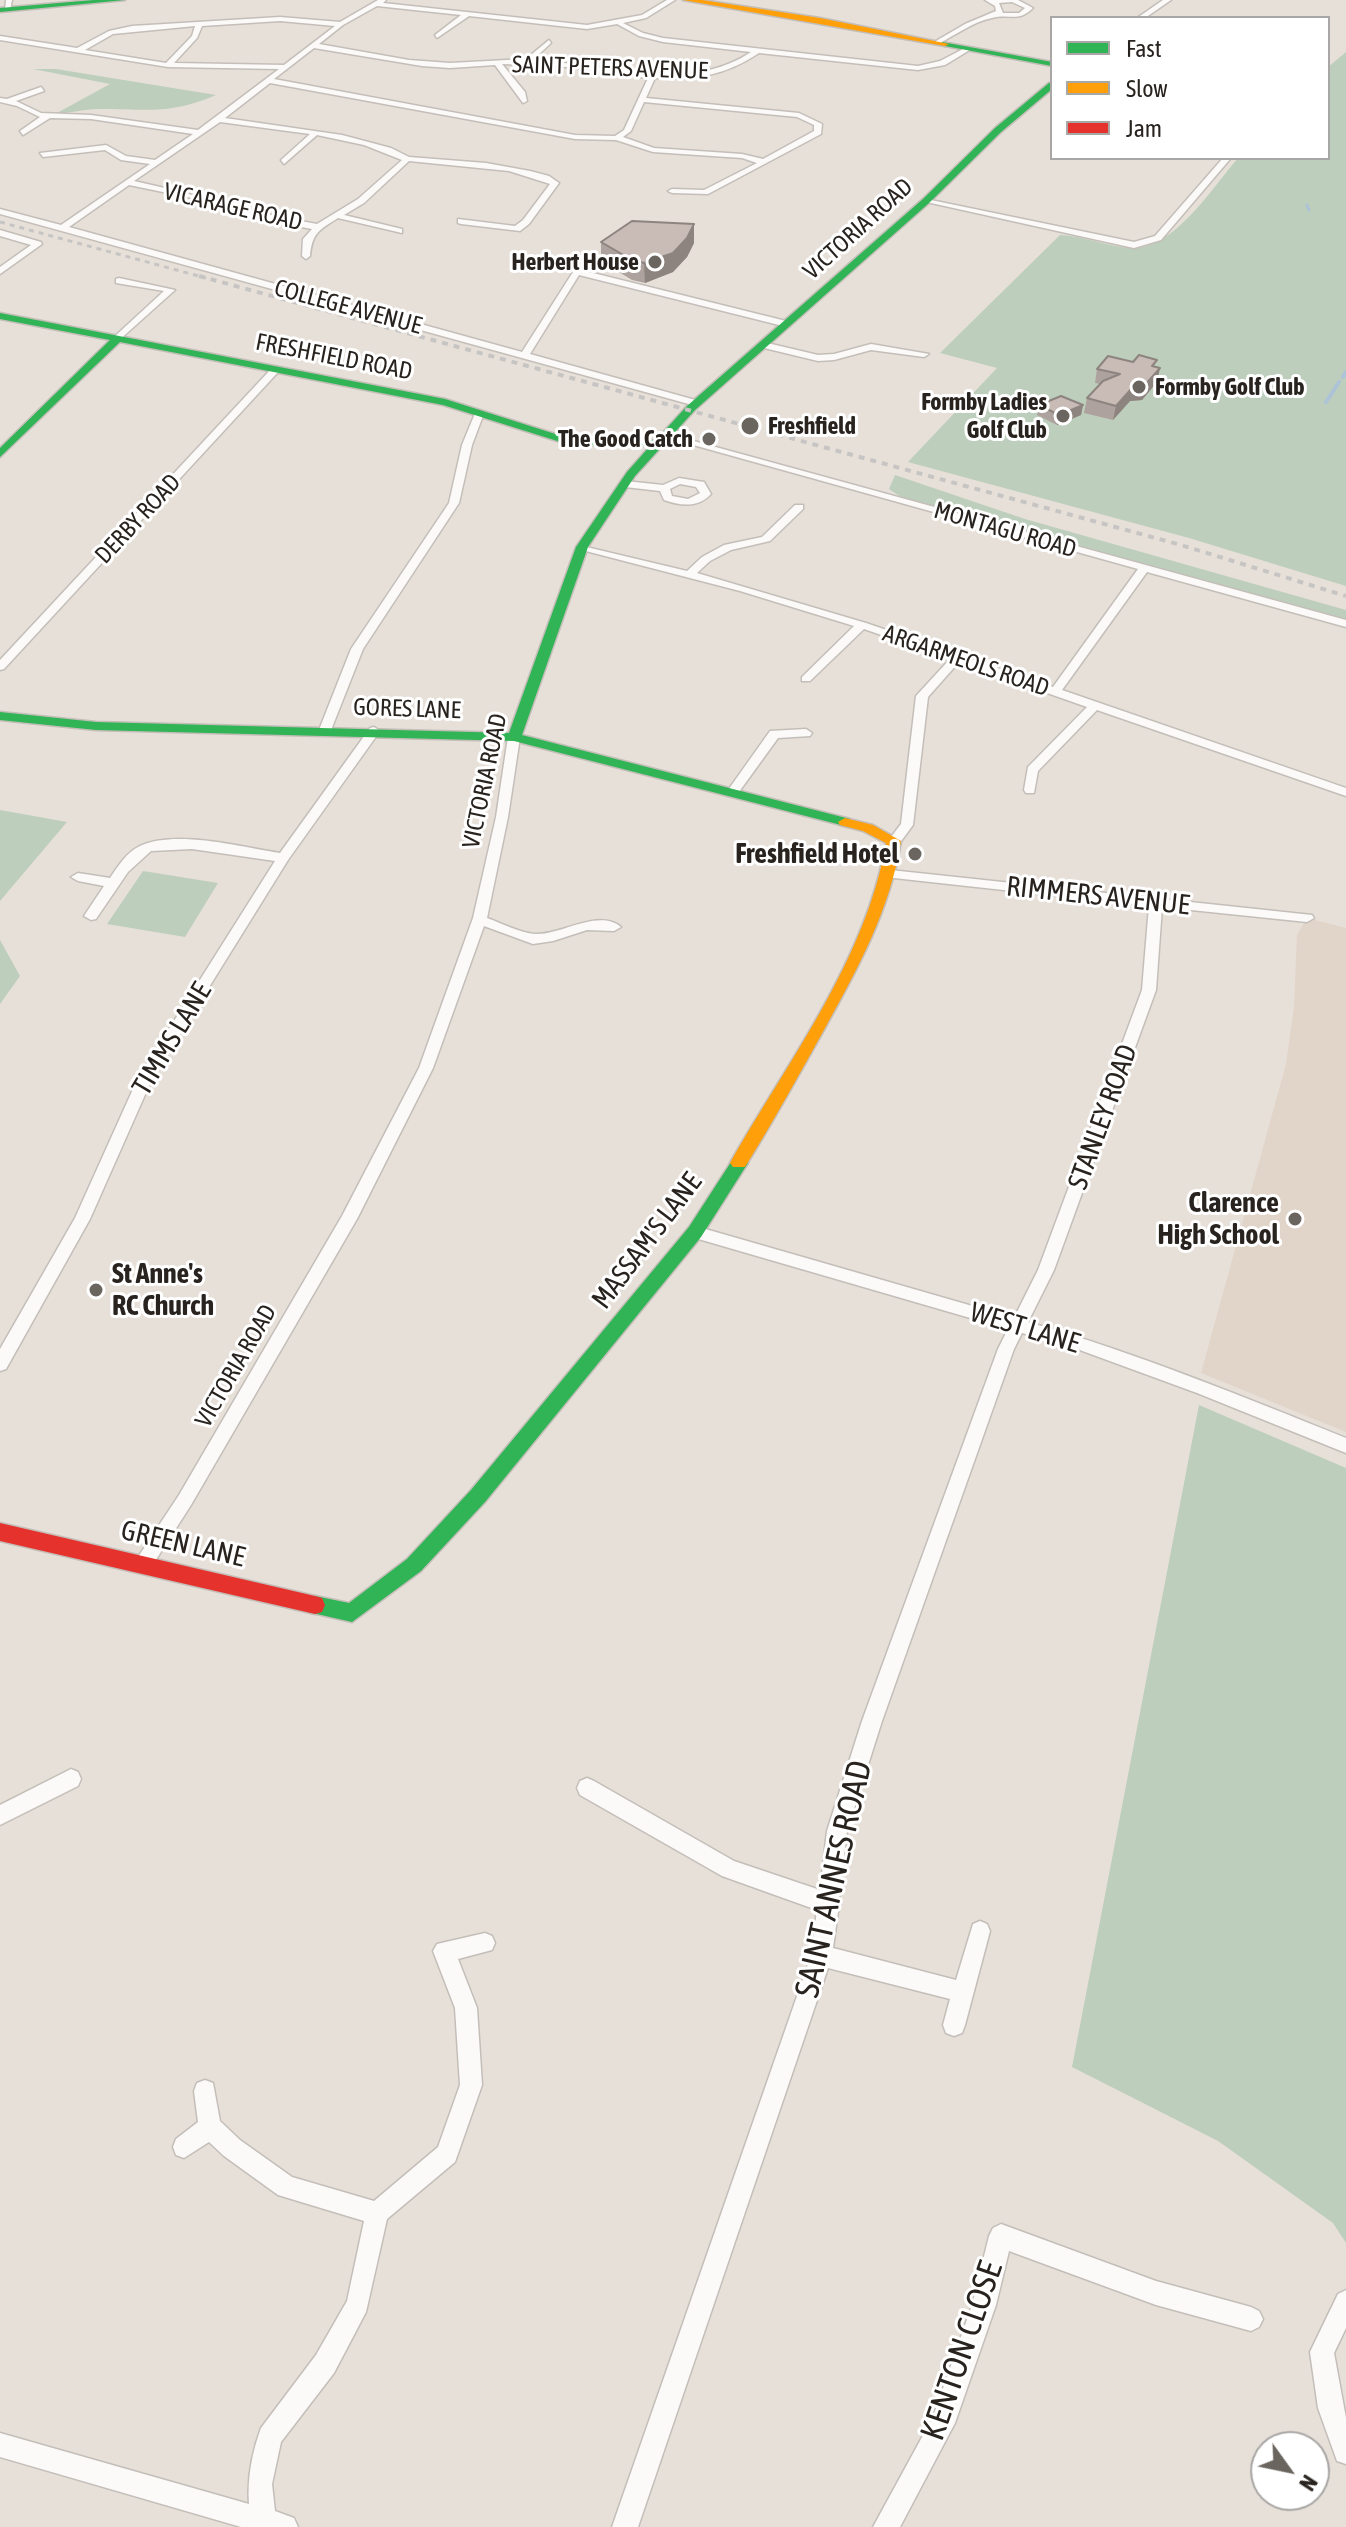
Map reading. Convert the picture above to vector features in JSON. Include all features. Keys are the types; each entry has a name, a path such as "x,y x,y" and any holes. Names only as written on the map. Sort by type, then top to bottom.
{"street":[{"path":"6,7 121,0"},
{"path":"62,228 271,81 341,24 380,2 573,27 620,24 654,13 672,0"},
{"path":"687,0 1050,64"},
{"path":"938,42 967,25 995,15 1021,15 1030,8 1013,0 990,1"},
{"path":"1143,16 1168,0"},
{"path":"990,1 1001,8 995,15"},
{"path":"437,36 466,15"},
{"path":"77,51 119,29 280,19 341,24"},
{"path":"168,65 195,37 199,24"},
{"path":"620,24 630,31 651,37 918,68 942,63 969,48"},
{"path":"0,38 168,65 289,67"},
{"path":"528,61 549,42"},
{"name":"SAINT PETERS AVENUE","path":"314,46 357,50 428,65 528,61 697,77 724,71 746,61 757,51"},
{"path":"498,64 514,82 523,101"},
{"path":"617,138 627,131 653,74"},
{"path":"271,81 575,137 617,138 641,148 742,156 764,162"},
{"name":"VICTORIA ROAD","path":"144,1563 185,1500 349,1219 426,1068 479,920 502,817 514,737 582,547 597,519 661,438 696,403 926,201 998,130 1050,87"},
{"path":"5,101 41,89"},
{"path":"642,100 799,115 818,124 818,132 810,138 705,192 672,191"},
{"path":"5,101 47,116 91,117 197,132"},
{"path":"23,133 47,116"},
{"path":"219,119 314,134 393,151 407,159 546,176 555,183 526,222 517,229 461,221"},
{"path":"284,162 314,134"},
{"path":"43,155 106,147 124,158 156,162"},
{"name":"VICARAGE ROAD","path":"130,183 194,196 263,218 318,227 361,201 407,159"},
{"path":"926,201 1134,245 1158,238 1225,160"},
{"path":"272,161 295,164"},
{"name":"COLLEGE AVENUE","path":"0,211 696,403"},
{"path":"338,216 399,231"},
{"path":"306,256 307,239 318,227"},
{"path":"0,233 38,244 0,271"},
{"path":"525,355 577,272 787,324"},
{"path":"0,454 171,290 119,281"},
{"name":"FRESHFIELD ROAD","path":"0,316 445,402 570,442 661,438"},
{"path":"763,345 818,358 871,347 924,354"},
{"name":"DERBY ROAD","path":"0,667 275,370"},
{"path":"325,730 357,649 454,503 467,445 479,413"},
{"name":"MONTAGU ROAD","path":"661,438 1346,624"},
{"path":"625,484 664,488"},
{"path":"690,574 706,559 728,547 766,539 799,507"},
{"name":"ARGARMEOLS ROAD","path":"582,547 690,574 862,625 1346,792"},
{"path":"1055,692 1144,568"},
{"path":"806,679 862,625"},
{"path":"894,841 907,825 922,696 956,659"},
{"path":"1030,790 1032,770 1094,706"},
{"name":"GORES LANE","path":"0,716 96,726 514,737 868,828 894,841"},
{"name":"TIMMS LANE","path":"0,1364 82,1219 145,1078 283,858 374,731"},
{"path":"732,793 774,734 806,733"},
{"name":"MASSAM'S LANE","path":"352,1613 414,1565 478,1496 695,1232 779,1099 857,957 890,874 894,841"},
{"path":"91,916 136,855 146,847 158,844 283,858"},
{"name":"RIMMERS AVENUE","path":"890,874 1307,918"},
{"path":"78,877 115,883"},
{"name":"STANLEY ROAD","path":"1020,1325 1057,1242 1149,990 1156,901"},
{"path":"479,920 533,939 553,937 586,926 614,927"},
{"name":"WEST LANE","path":"695,1232 1020,1325 1203,1388 1346,1446"},
{"name":"SAINT ANNES ROAD","path":"625,2527 822,1956 831,1904 837,1831 872,1721 1000,1364 1020,1325"},
{"name":"GREEN LANE","path":"0,1532 352,1613"},
{"path":"0,1815 71,1779"},
{"path":"587,1788 729,1869 831,1904"},
{"path":"954,2025 980,1931"},
{"path":"274,2523 260,2484 270,2437 325,2364 358,2304 377,2213 447,2154 471,2085 466,2008 444,1951 485,1943"},
{"path":"822,1956 963,1992"},
{"path":"205,2091 210,2127 232,2148 286,2187 377,2213"},
{"path":"184,2147 210,2127"},
{"name":"KENTON CLOSE","path":"886,2527 943,2423 984,2305 1001,2236 1156,2293 1251,2319"},
{"path":"1346,2302 1322,2352 1330,2408 1346,2452"},
{"path":"0,2445 274,2523"}],"shaded area":[{"name":"Clarence High School","path":"1307,918 1346,928 1346,1432 1201,1373 1286,1064 1294,1007 1297,935"}],"green space":[{"name":"Formby Golf Club","path":"1346,52 1346,586 1189,538 908,462 997,368 940,353 1060,235 1124,247 1149,245 1163,238 1192,214 1236,160 1330,160 1330,65"},
{"path":"33,69 56,69 216,95 171,108 93,109 55,114 110,84"},
{"path":"895,475 1025,519 1346,610 1346,622 910,503 889,489"},
{"path":"0,810 67,822 0,901"},
{"path":"143,871 218,883 185,937 107,924"},
{"path":"0,940 20,976 0,1004"},
{"path":"1199,1405 1346,1468 1346,2243 1333,2223 1218,2141 1072,2067"}],"building":[{"path":"632,221 694,224 687,238 673,253 644,263 632,260 601,242"},
{"path":"1139,355 1157,360 1152,366 1160,368 1145,385 1133,387 1116,406 1087,398 1103,381 1120,374 1097,369 1108,356 1133,362"},
{"path":"1061,396 1083,405 1059,415 1039,405"}],"waterway":[{"path":"1307,205 1309,210"},
{"path":"1343,377 1346,372"},
{"path":"1326,402 1339,382"}],"railway":[{"path":"0,222 206,278"},
{"path":"199,276 1181,545 1346,596"}],"traffic: fast":[{"path":"0,10 121,0"},
{"path":"945,44 1050,64"},
{"path":"514,737 582,547 631,474 691,408 926,201 998,130 1050,87"},
{"path":"0,316 445,402 570,442 657,443"},
{"path":"0,454 117,339"},
{"path":"0,716 96,726 514,737 845,822"},
{"path":"315,1605 352,1613 414,1565 478,1496 695,1232 739,1163"}],"traffic: slow":[{"path":"687,0 820,20 945,44"},
{"path":"739,1163 846,975 868,932 884,888 894,841 868,828 845,822"}],"traffic: jam":[{"path":"0,1532 315,1605"}],"place":[{"name":"Herbert House","path":"655,262"},
{"name":"Formby Golf Club","path":"1139,387"},
{"name":"Formby Ladies Golf Club","path":"1063,416"},
{"name":"Freshfield","path":"750,426"},
{"name":"The Good Catch","path":"709,439"},
{"name":"Freshfield Hotel","path":"915,854"},
{"name":"Clarence High School","path":"1295,1219"},
{"name":"St Anne's RC Church","path":"96,1290"}]}
